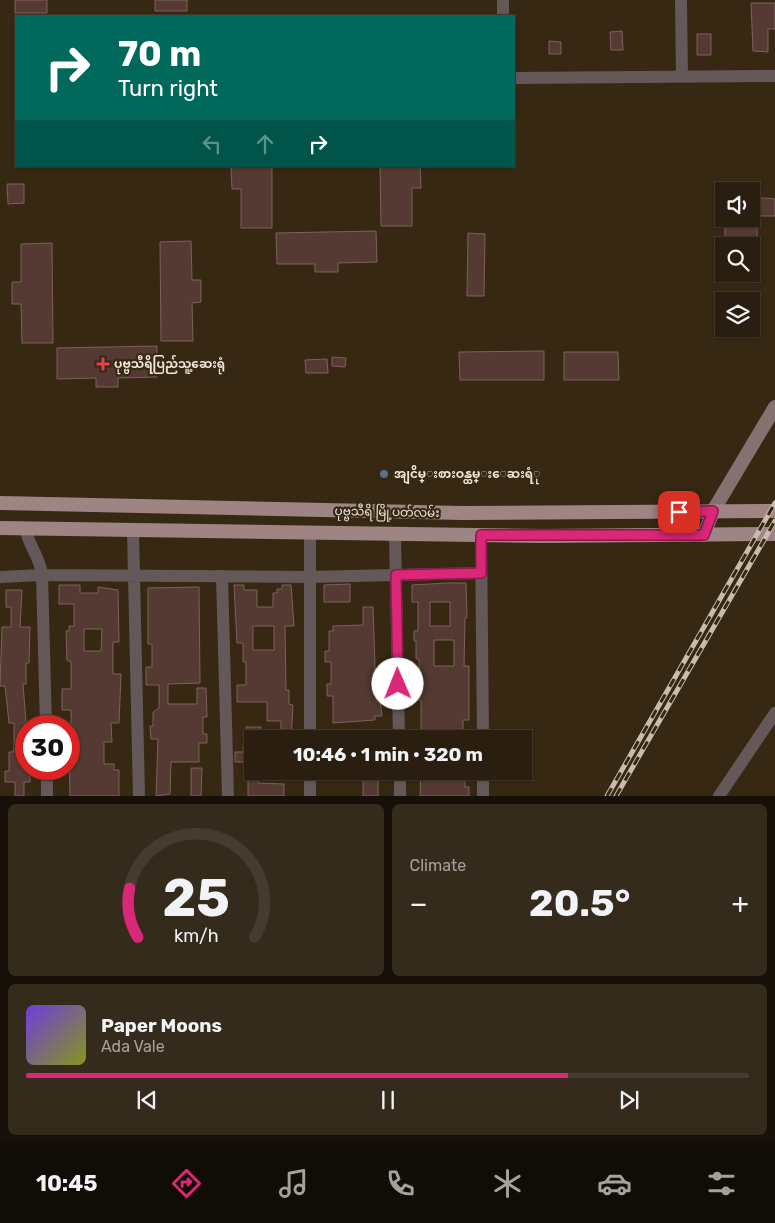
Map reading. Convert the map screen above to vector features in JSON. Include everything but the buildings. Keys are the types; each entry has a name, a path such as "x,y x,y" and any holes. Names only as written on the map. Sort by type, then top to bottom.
{"main road":[{"path":"704,535 713,511 775,407"},
{"name":"ပုဗ္ဗသီရိ မြို့ပတ်လမ်း","path":"0,503 462,513 775,511"},
{"name":"ပုဗ္ဗသီရိ မြို့ပတ်လမ်း","path":"0,528 481,535 775,534"}],"street":[{"path":"503,0 503,15"},
{"path":"681,0 682,77"},
{"path":"515,78 775,76"},
{"path":"26,529 27,539 40,561 42,575 46,715"},
{"path":"133,531 139,796"},
{"path":"310,533 310,730"},
{"path":"395,534 399,730"},
{"path":"481,535 483,730"},
{"path":"0,578 42,575 310,577 481,573"},
{"path":"222,576 228,796"},
{"path":"719,796 775,713"},
{"path":"47,780 47,796"},
{"path":"310,780 310,796"},
{"path":"400,780 400,796"},
{"path":"483,780 484,796"}],"railway":[{"path":"607,796 775,503"},
{"path":"616,796 775,521"}],"place":[{"name":"ပုဗ္ဗသီရိပြည်သူ့ဆေးရုံ","path":"103,364"},
{"name":"အျငိမ္းစားဝန္ထမ္းေဆးရံု","path":"384,474"}],"route":[{"path":"398,684 396,575 481,573 481,535 704,535 713,511 679,512"}]}
